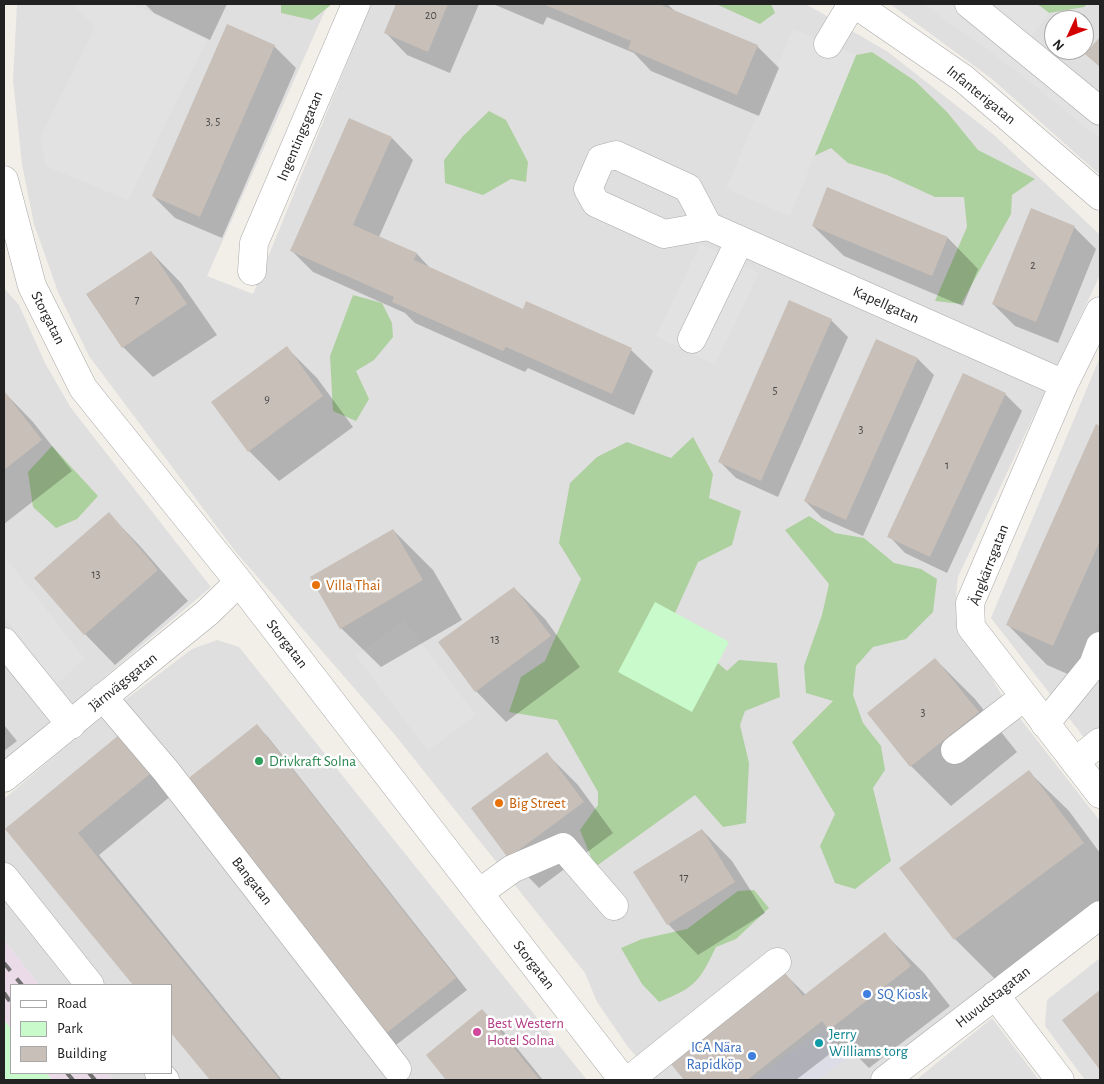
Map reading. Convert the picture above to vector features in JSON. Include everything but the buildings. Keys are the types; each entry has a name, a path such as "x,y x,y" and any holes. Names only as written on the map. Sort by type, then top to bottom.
{"street":[{"name":"Ingentingsgatan","path":"252,271 254,243 356,4"},
{"path":"828,44 853,4"},
{"name":"Infanterigatan","path":"853,4 964,79 1096,183"},
{"path":"969,4 1100,111"},
{"name":"Storgatan","path":"4,180 32,286 83,388 239,582 623,1080"},
{"name":"Kapellgatan","path":"708,226 1064,384"},
{"path":"692,339 740,240"},
{"name":"Ängkärrsgatan","path":"1100,311 1064,384 970,603 971,627 1100,794"},
{"name":"Järnvägsgatan","path":"4,778 207,613 239,582"},
{"path":"4,642 70,725"},
{"path":"1045,724 1093,664 1100,646"},
{"name":"Bangatan","path":"103,697 166,771 398,1069"},
{"path":"955,750 1024,697"},
{"path":"1075,762 1100,742"},
{"path":"479,893 512,869 563,847 614,906"},
{"path":"4,877 89,984"},
{"name":"Huvudstagatan","path":"885,1080 1100,915"},
{"path":"628,1080 777,962"},
{"path":"995,996 1060,1080"}],"shaded area":[{"path":"17,4 328,4 207,276 253,294 371,4 806,4 888,52 994,135 1100,235 1100,275 958,577 956,596 959,622 1001,694 1100,821 1100,903 868,1080 657,1080 628,1047 597,1002 585,973 395,735 235,551 89,356 58,292 34,224 22,164 13,80"},
{"path":"72,4 132,4 207,40 128,200 46,166 40,138 95,27"},
{"path":"890,4 1100,4 1100,175 992,79"},
{"path":"923,4 1037,4 1045,10 1044,20 1020,52 1100,117 1100,139 1010,66"},
{"path":"793,29 856,55 790,216 726,189"},
{"path":"700,244 759,273 715,365 656,336"},
{"path":"4,288 19,305 45,363 71,408 211,587 4,762"},
{"path":"1100,357 1100,758 991,618"},
{"path":"4,555 85,659 57,684 4,617"},
{"path":"404,620 476,715 428,751 356,656"},
{"path":"217,640 239,647 587,1080 113,1080 108,1074 172,1074 172,984 38,984 4,940 4,799 83,732 192,649"},
{"path":"4,940 38,984 10,984 10,1028 4,1020"},
{"path":"1100,958 1100,1080 1085,1080 1045,1026 1047,1000"},
{"path":"992,1018 1039,1080 916,1080"},
{"name":"Jerry Williams torg","path":"823,1028 847,1058 818,1080 753,1080"},
{"path":"47,1074 108,1074 113,1080 52,1080"}],"green space":[{"path":"281,4 332,4 312,20 281,13"},
{"path":"716,4 771,4 775,13 760,24"},
{"path":"1037,4 1087,4 1084,7 1066,10 1045,10"},
{"path":"872,52 915,81 947,112 978,150 1035,179 1012,195 1011,214 961,304 935,301 967,227 964,197 935,197 887,175 848,163 831,148 814,156 856,55"},
{"path":"489,111 506,120 528,162 526,182 511,179 483,195 445,183 444,160 463,136"},
{"path":"353,295 382,303 392,323 393,337 374,360 356,371 369,399 356,421 333,411 330,356"},
{"path":"693,437 713,474 709,498 741,511 732,545 698,562 671,622 727,671 739,660 777,663 780,697 745,711 740,725 749,763 746,823 723,827 695,795 595,867 580,830 598,805 598,792 557,720 509,712 521,677 545,661 581,579 559,543 570,483 597,457 627,442 671,458"},
{"path":"52,446 98,496 77,519 56,528 33,507 28,472"},
{"path":"809,516 835,533 864,538 894,563 921,569 937,579 933,612 906,639 873,647 856,666 853,695 863,723 881,746 885,770 873,788 891,861 855,889 835,883 820,846 835,814 792,742 833,701 806,693 804,666 822,615 829,584 785,530"},
{"path":"655,602 729,642 692,712 618,672"},
{"path":"754,890 769,908 736,939 716,947 695,982 681,992 659,1002 642,984 621,948 642,939 687,929 738,891"},
{"path":"4,1020 10,1028 10,1074 47,1074 52,1080 4,1080"}],"railway":[{"path":"4,963 21,984"},
{"path":"4,993 10,1002"},
{"path":"68,1074 73,1080"},
{"path":"90,1074 95,1080"}],"place":[{"name":"Villa Thai","path":"316,585"},
{"name":"Drivkraft Solna","path":"259,761"},
{"name":"Big Street","path":"499,803"},
{"name":"SQ Kiosk","path":"867,994"},
{"name":"Best Western Hotel Solna","path":"477,1032"},
{"name":"Jerry Williams torg","path":"819,1043"},
{"name":"ICA Nära Rapidköp","path":"752,1056"}]}
